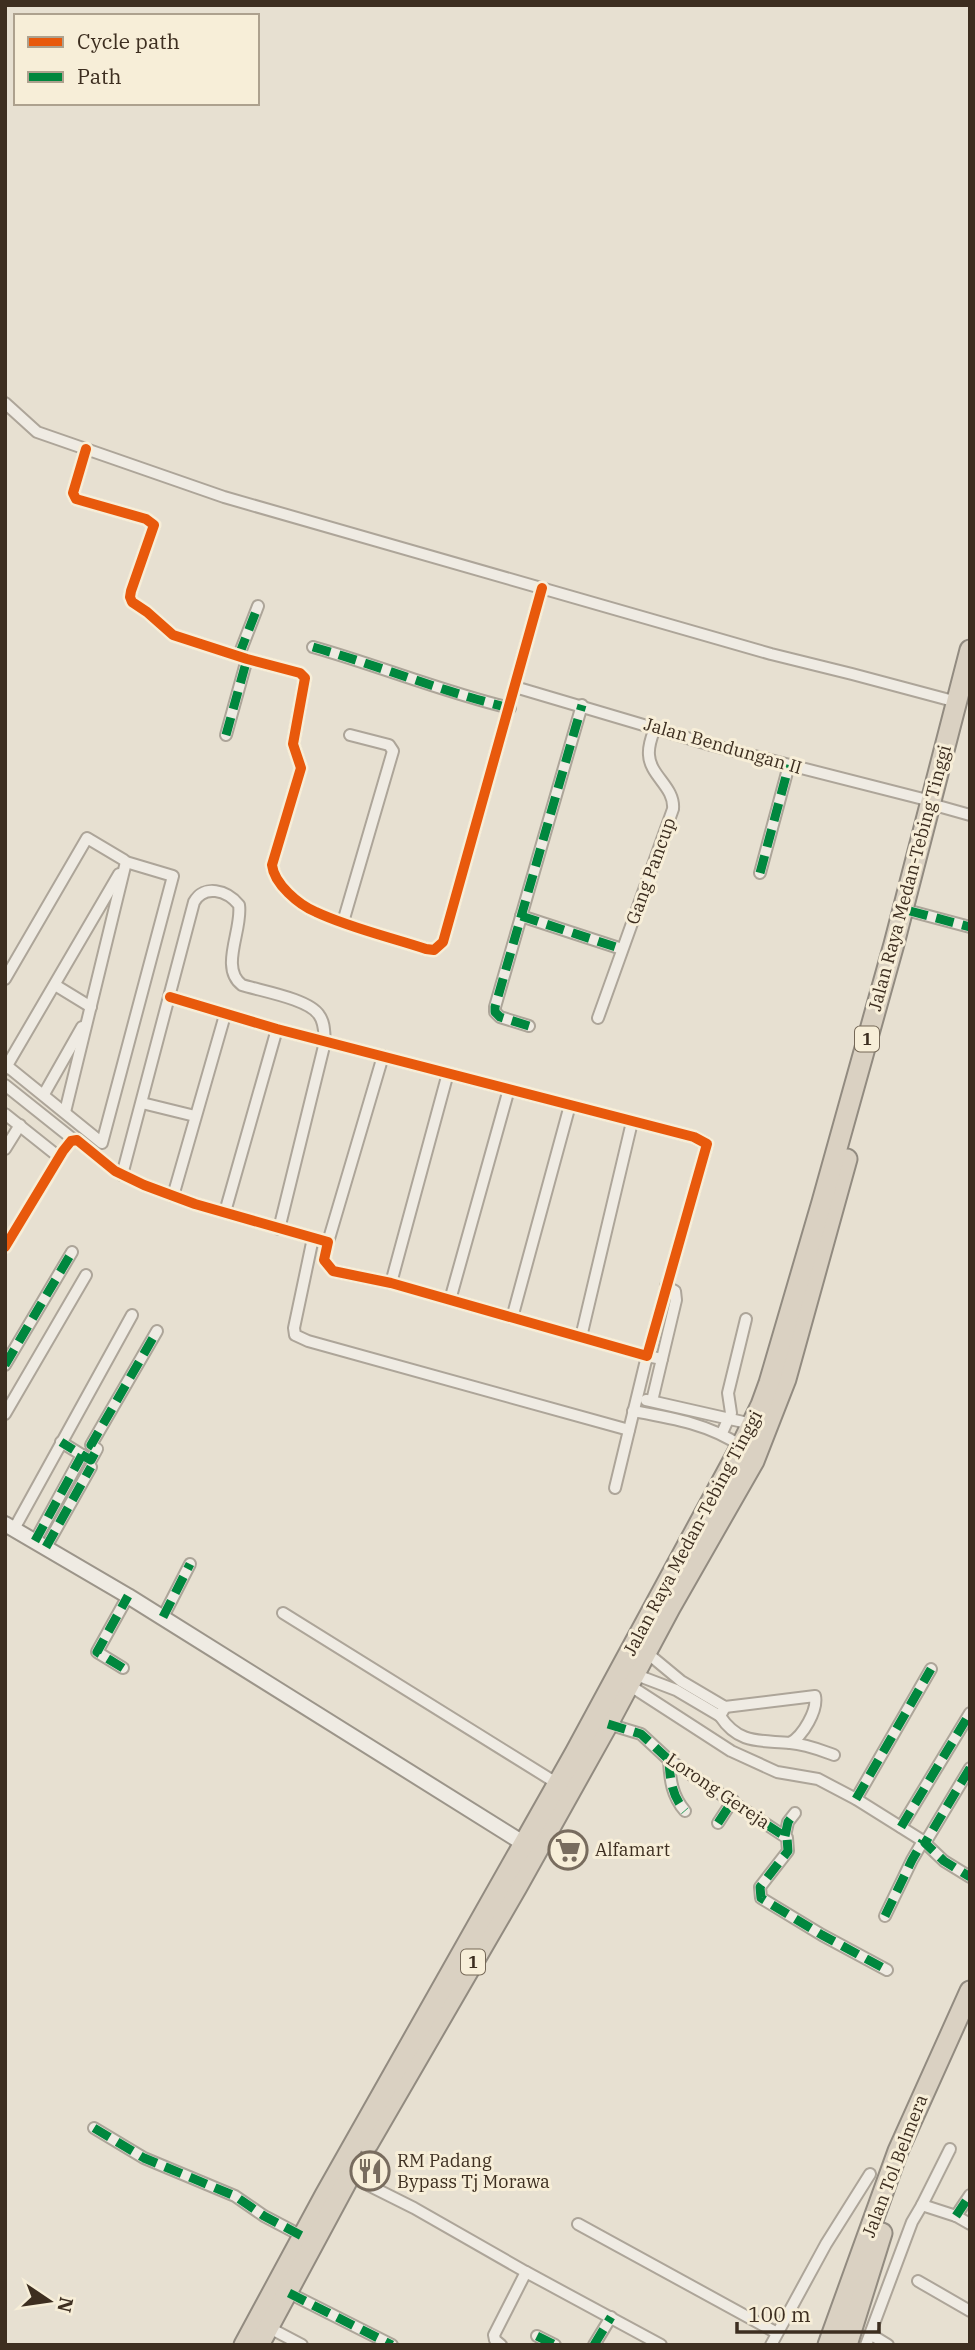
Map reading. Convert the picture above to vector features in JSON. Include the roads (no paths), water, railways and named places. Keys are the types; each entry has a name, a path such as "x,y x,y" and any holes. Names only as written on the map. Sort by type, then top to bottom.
{"highway":[{"name":"Jalan Raya Medan-Tebing Tinggi","path":"259,2345 263,2324 302,2236 523,1843 677,1580 701,1553 754,1461 786,1379 835,1206 910,911 970,650"},
{"name":"Jalan Raya Medan-Tebing Tinggi","path":"677,1580 680,1558 741,1447 769,1383 970,680"},
{"name":"Jalan Raya Medan-Tebing Tinggi","path":"244,2345 289,2293 350,2176 608,1724 646,1653 664,1604"},
{"name":"Jalan Tol Belmera","path":"828,2345 898,2151 970,1991"},
{"name":"Jalan Tol Belmera","path":"847,2345 909,2158 970,2022"}],"main road":[{"path":"10,1527 163,1617 523,1843"}],"street":[{"path":"5,403 37,432 261,509 771,654 957,702"},
{"path":"86,449 73,493 76,499 146,519 154,525 131,591 132,603 173,635 304,675 306,682 293,744 300,768 272,870 289,892 308,907 343,922 426,949 434,950 440,945 510,708 542,588"},
{"path":"226,735 243,657 258,606"},
{"path":"313,647 356,659 460,696 510,708"},
{"name":"Jalan Bendungan II","path":"515,687 970,815"},
{"path":"529,1026 500,1017 495,1012 582,705"},
{"name":"Gang Pancup","path":"598,1018 673,809 673,797 658,777 649,756 655,727"},
{"path":"343,922 393,751 389,745 350,735"},
{"path":"761,873 789,765"},
{"path":"5,979 87,838 125,861 173,876 102,1143 44,1094 6,1067 125,861"},
{"path":"65,1112 125,861"},
{"path":"118,1173 142,1103 194,902 199,894 214,890 239,905 240,922 233,950 234,979 242,985 314,1008 324,1024 325,1042 279,1229"},
{"path":"910,911 970,927"},
{"path":"521,916 622,949"},
{"path":"55,985 91,1010"},
{"path":"170,998 277,1030 694,1137 707,1144 647,1356 615,1488"},
{"path":"44,1094 91,1010"},
{"path":"173,1196 225,1015"},
{"path":"225,1212 277,1030"},
{"path":"383,1056 328,1241 324,1260 334,1271 390,1283 662,1359"},
{"path":"390,1283 448,1073"},
{"path":"5,1084 73,1141 118,1173 173,1196 279,1229 328,1241"},
{"path":"450,1300 509,1089"},
{"path":"142,1103 195,1116"},
{"path":"512,1318 570,1105"},
{"path":"5,1114 61,1154"},
{"path":"581,1337 632,1122"},
{"path":"5,1149 20,1125"},
{"path":"5,1247 61,1154 73,1141"},
{"path":"313,1238 293,1328 296,1335 308,1341 629,1430"},
{"path":"5,1365 72,1252"},
{"path":"5,1414 86,1275"},
{"path":"652,1401 676,1300 675,1291 666,1286"},
{"path":"10,1527 132,1315"},
{"path":"722,1433 732,1409 727,1393 746,1319"},
{"path":"61,1442 91,1460 97,1449 91,1445 157,1331"},
{"path":"637,1397 752,1424"},
{"path":"633,1411 680,1420 722,1433 741,1447"},
{"path":"41,1544 82,1455"},
{"path":"41,1544 91,1466"},
{"path":"163,1617 190,1564"},
{"path":"123,1668 97,1652 128,1596"},
{"path":"283,1613 558,1784"},
{"path":"646,1653 678,1685 723,1712 816,1696 816,1704 799,1737 790,1743"},
{"path":"856,1799 931,1669"},
{"path":"631,1679 678,1685"},
{"path":"631,1679 731,1751 777,1772 818,1779 856,1799 924,1842 944,1861 970,1877"},
{"path":"723,1712 727,1727 743,1737 764,1743 790,1743 834,1755"},
{"path":"901,1827 970,1713"},
{"name":"Lorong Gereja","path":"608,1724 640,1734 669,1760 785,1836 789,1843 788,1851 760,1888 761,1898 887,1970"},
{"path":"669,1760 676,1801 685,1811"},
{"path":"886,1916 912,1860 970,1768"},
{"path":"718,1823 733,1800"},
{"path":"785,1836 788,1822 795,1813"},
{"path":"94,2128 144,2158 235,2196 264,2216 302,2236"},
{"path":"888,2345 868,2339 912,2222 950,2149"},
{"path":"771,2345 870,2174"},
{"path":"350,2176 414,2208 662,2345"},
{"path":"956,2216 970,2195"},
{"path":"922,2205 956,2216 970,2224"},
{"path":"578,2224 777,2333"},
{"path":"501,2345 494,2335 526,2272"},
{"path":"918,2281 970,2311"},
{"path":"289,2293 392,2345"},
{"path":"594,2345 611,2317"},
{"path":"263,2324 302,2345"},
{"path":"537,2336 555,2345"}],"place":[{"name":"Alfamart","path":"568,1850"},
{"name":"RM Padang Bypass Tj Morawa","path":"370,2171"}]}
